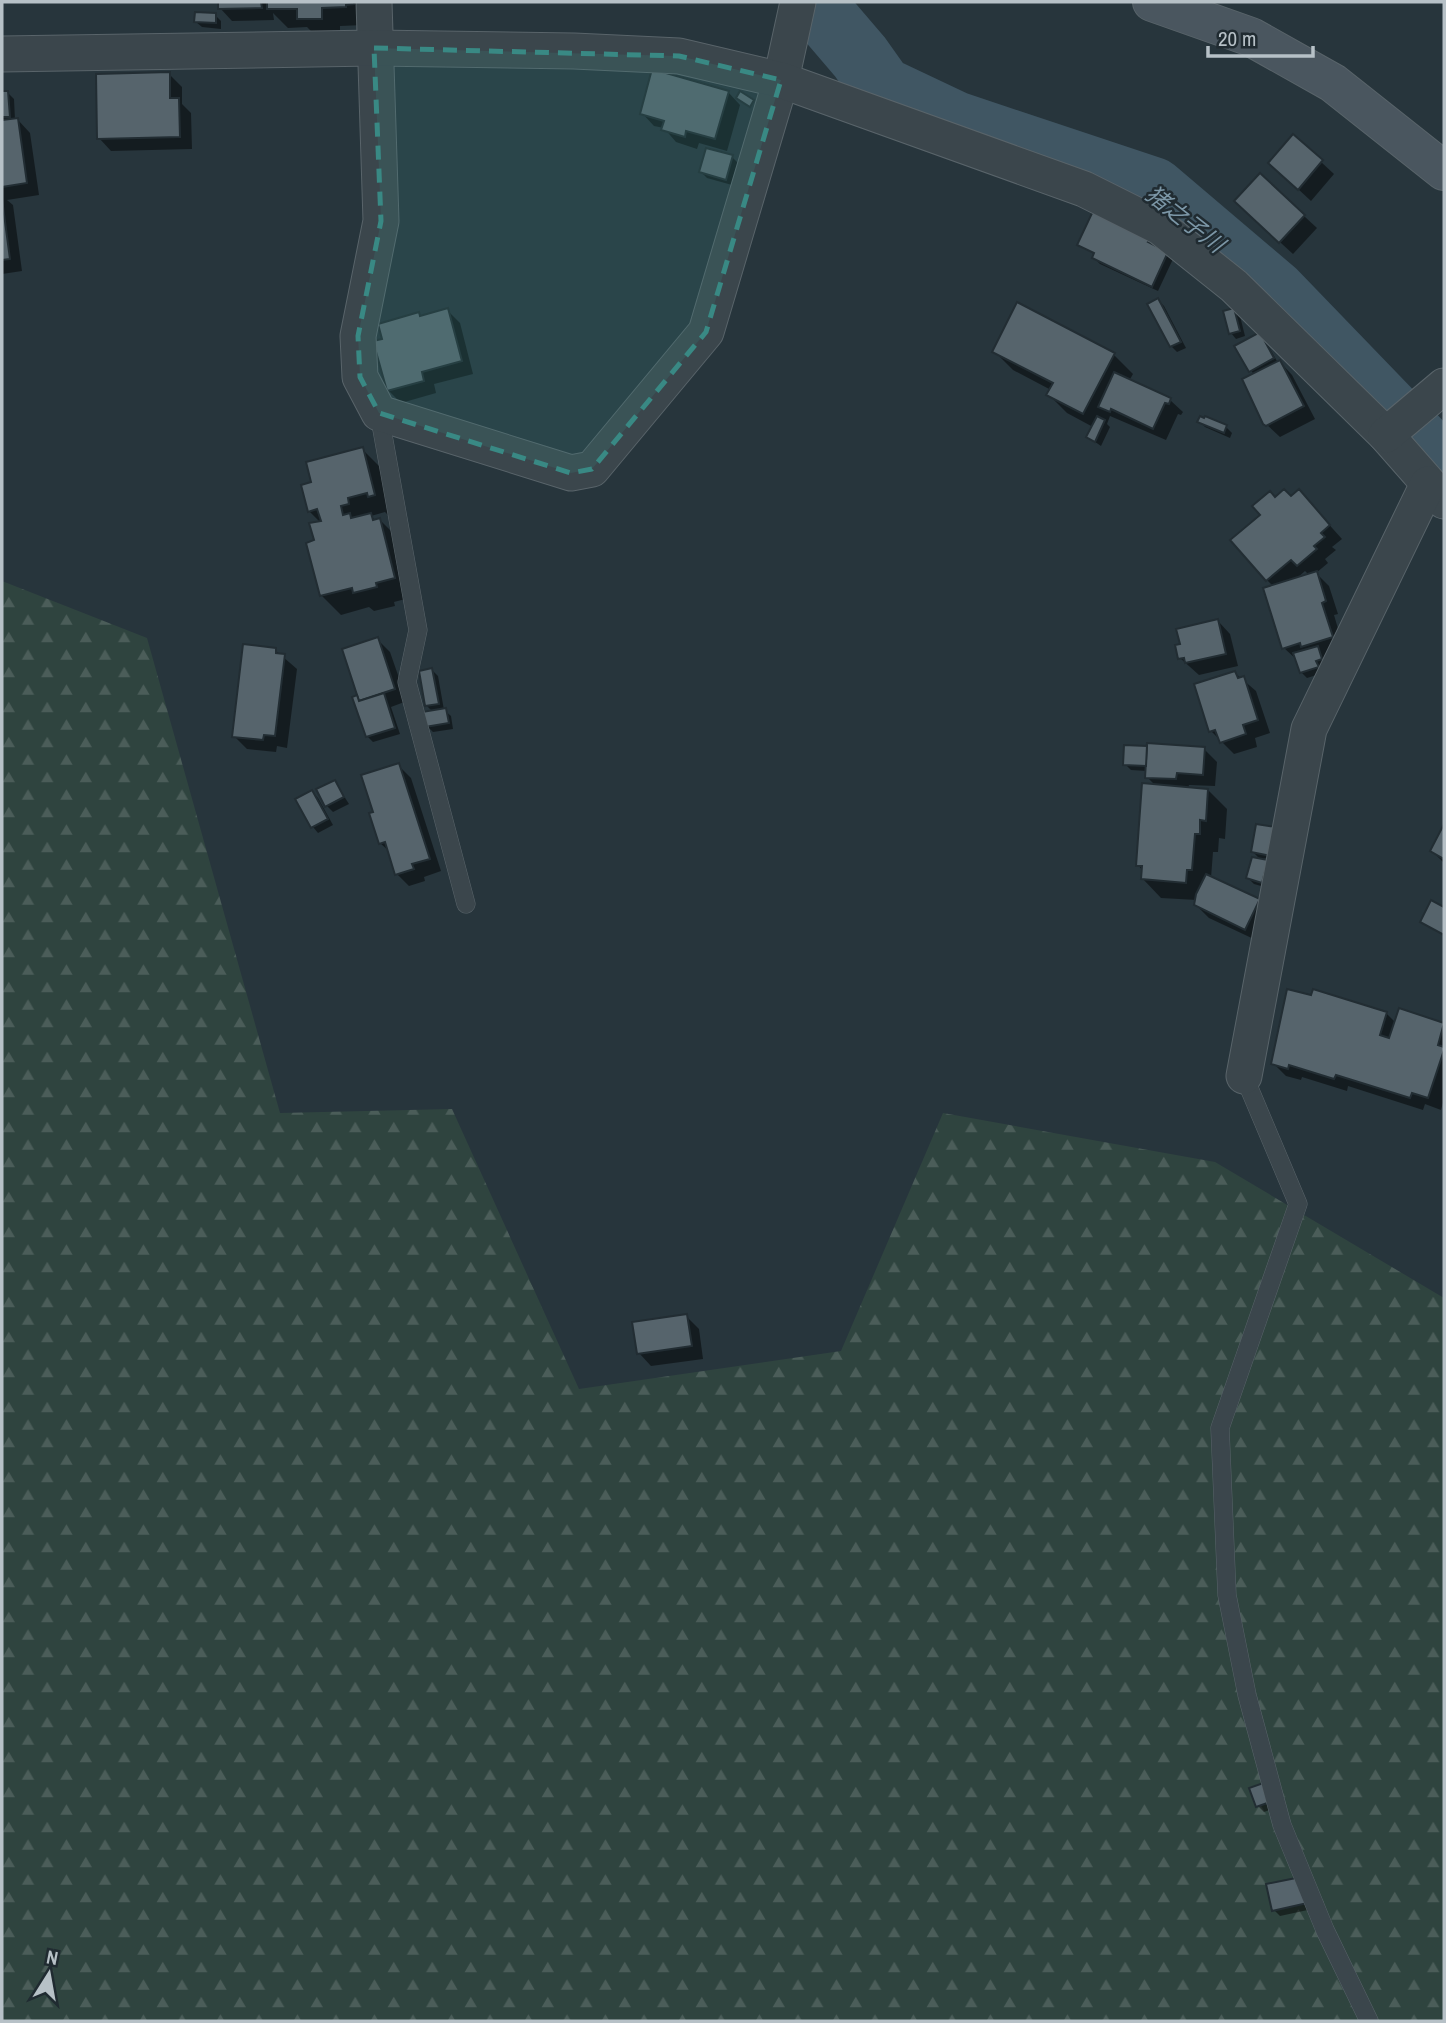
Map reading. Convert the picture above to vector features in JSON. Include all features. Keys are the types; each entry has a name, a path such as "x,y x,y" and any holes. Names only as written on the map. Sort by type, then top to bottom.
{"street":[{"path":"374,2 381,221 358,336 360,377 379,413 571,473 592,468 706,332 781,80 798,3"},
{"path":"1152,2 1251,37 1333,83 1444,171"},
{"path":"2,54 374,48 574,51 679,56 781,80 1084,189 1160,227 1234,286 1390,432 1436,492 1309,729 1244,1076"},
{"path":"1390,432 1435,394"}],"lane":[{"path":"379,413 418,630 407,682 466,904"},
{"path":"1244,1076 1298,1204 1220,1428 1227,1595 1247,1695 1282,1825 1325,1930 1369,2021"}],"highlighted area":[{"path":"374,48 679,56 781,80 706,332 592,469 571,473 379,413 360,377 358,336 381,221"}],"green space":[{"path":"2,581 147,638 280,1113 452,1109 579,1389 841,1351 943,1113 1215,1162 1444,1298 1444,2021 2,2021"}],"building":[{"path":"218,2 261,2 262,8 218,9"},
{"path":"267,2 354,4 322,8 322,19 297,19 297,9 267,9"},
{"path":"195,12 216,13 216,23 194,22"},
{"path":"652,69 729,91 715,139 686,131 685,137 661,130 664,121 640,114"},
{"path":"170,72 170,98 179,98 180,137 97,139 96,74"},
{"path":"2,91 8,91 10,117 2,117"},
{"path":"740,91 754,100 750,107 736,98"},
{"path":"18,118 27,183 2,187 2,120"},
{"path":"1293,134 1323,160 1298,190 1268,163"},
{"path":"706,148 733,155 726,180 699,172"},
{"path":"1260,173 1305,215 1279,243 1234,201"},
{"path":"2,199 10,259 2,260"},
{"path":"1093,211 1151,238 1148,242 1168,252 1152,287 1092,258 1094,253 1077,245"},
{"path":"1158,298 1181,342 1170,347 1147,304"},
{"path":"1017,302 1115,353 1083,414 1046,395 1053,383 992,352"},
{"path":"448,308 462,361 422,372 424,381 387,391 373,341 382,339 378,324 419,312 420,316"},
{"path":"1234,308 1240,331 1229,334 1223,311"},
{"path":"1260,332 1274,358 1249,372 1234,346"},
{"path":"1280,360 1304,406 1266,426 1242,379"},
{"path":"1114,372 1171,398 1169,404 1165,403 1153,429 1111,409 1110,412 1098,407"},
{"path":"1097,416 1105,420 1095,442 1086,437"},
{"path":"1200,416 1227,425 1224,433 1197,422"},
{"path":"363,447 375,495 368,497 367,493 348,498 349,504 341,506 343,515 350,513 351,518 371,513 373,520 380,518 395,578 376,583 377,587 353,593 352,588 320,596 306,543 314,540 309,523 321,521 317,509 308,512 301,485 311,482 306,462"},
{"path":"1284,489 1291,496 1299,489 1330,525 1321,533 1325,537 1314,546 1317,549 1297,566 1291,560 1266,581 1230,540 1260,515 1252,506 1270,491 1275,497"},
{"path":"1317,571 1326,601 1322,603 1333,637 1301,647 1300,643 1282,649 1263,588"},
{"path":"1218,619 1226,654 1185,663 1184,658 1178,659 1175,645 1180,644 1176,629"},
{"path":"378,637 395,689 359,701 342,649"},
{"path":"243,644 276,648 276,653 285,654 275,736 264,735 263,740 232,737"},
{"path":"1318,646 1322,659 1316,661 1319,667 1300,673 1293,653"},
{"path":"432,668 439,704 425,706 419,671"},
{"path":"1235,671 1238,678 1244,676 1258,720 1243,725 1246,734 1220,743 1215,730 1209,732 1194,684"},
{"path":"384,693 395,728 366,737 352,697 357,695 359,701"},
{"path":"446,708 449,723 425,727 422,712"},
{"path":"1147,743 1205,747 1203,775 1177,773 1176,779 1145,778"},
{"path":"1124,745 1147,746 1146,766 1123,765"},
{"path":"399,763 430,859 412,864 414,869 395,875 385,842 379,844 369,813 373,812 361,775"},
{"path":"335,780 344,797 325,807 316,789"},
{"path":"1142,783 1208,789 1206,821 1200,820 1200,834 1195,834 1192,870 1187,870 1186,883 1141,879 1142,866 1136,866"},
{"path":"312,790 328,819 311,828 295,799"},
{"path":"1256,824 1276,827 1271,856 1251,852"},
{"path":"1444,824 1444,859 1430,851"},
{"path":"1252,857 1268,860 1262,883 1246,878"},
{"path":"1206,874 1260,899 1245,930 1194,905 1196,894"},
{"path":"1431,900 1444,907 1444,935 1420,922"},
{"path":"1287,989 1311,995 1313,989 1387,1012 1380,1035 1389,1038 1399,1008 1444,1023 1438,1045 1444,1047 1444,1050 1428,1098 1412,1093 1410,1098 1336,1075 1334,1079 1289,1065 1288,1069 1271,1064"},
{"path":"687,1314 692,1346 637,1354 632,1322"},
{"path":"1269,1781 1276,1800 1256,1807 1249,1788"},
{"path":"1306,1876 1312,1902 1272,1911 1266,1884"}],"waterway":[{"name":"猪之子川","path":"813,2 860,57 882,88 956,123 1154,189 1274,291 1444,467"}]}
